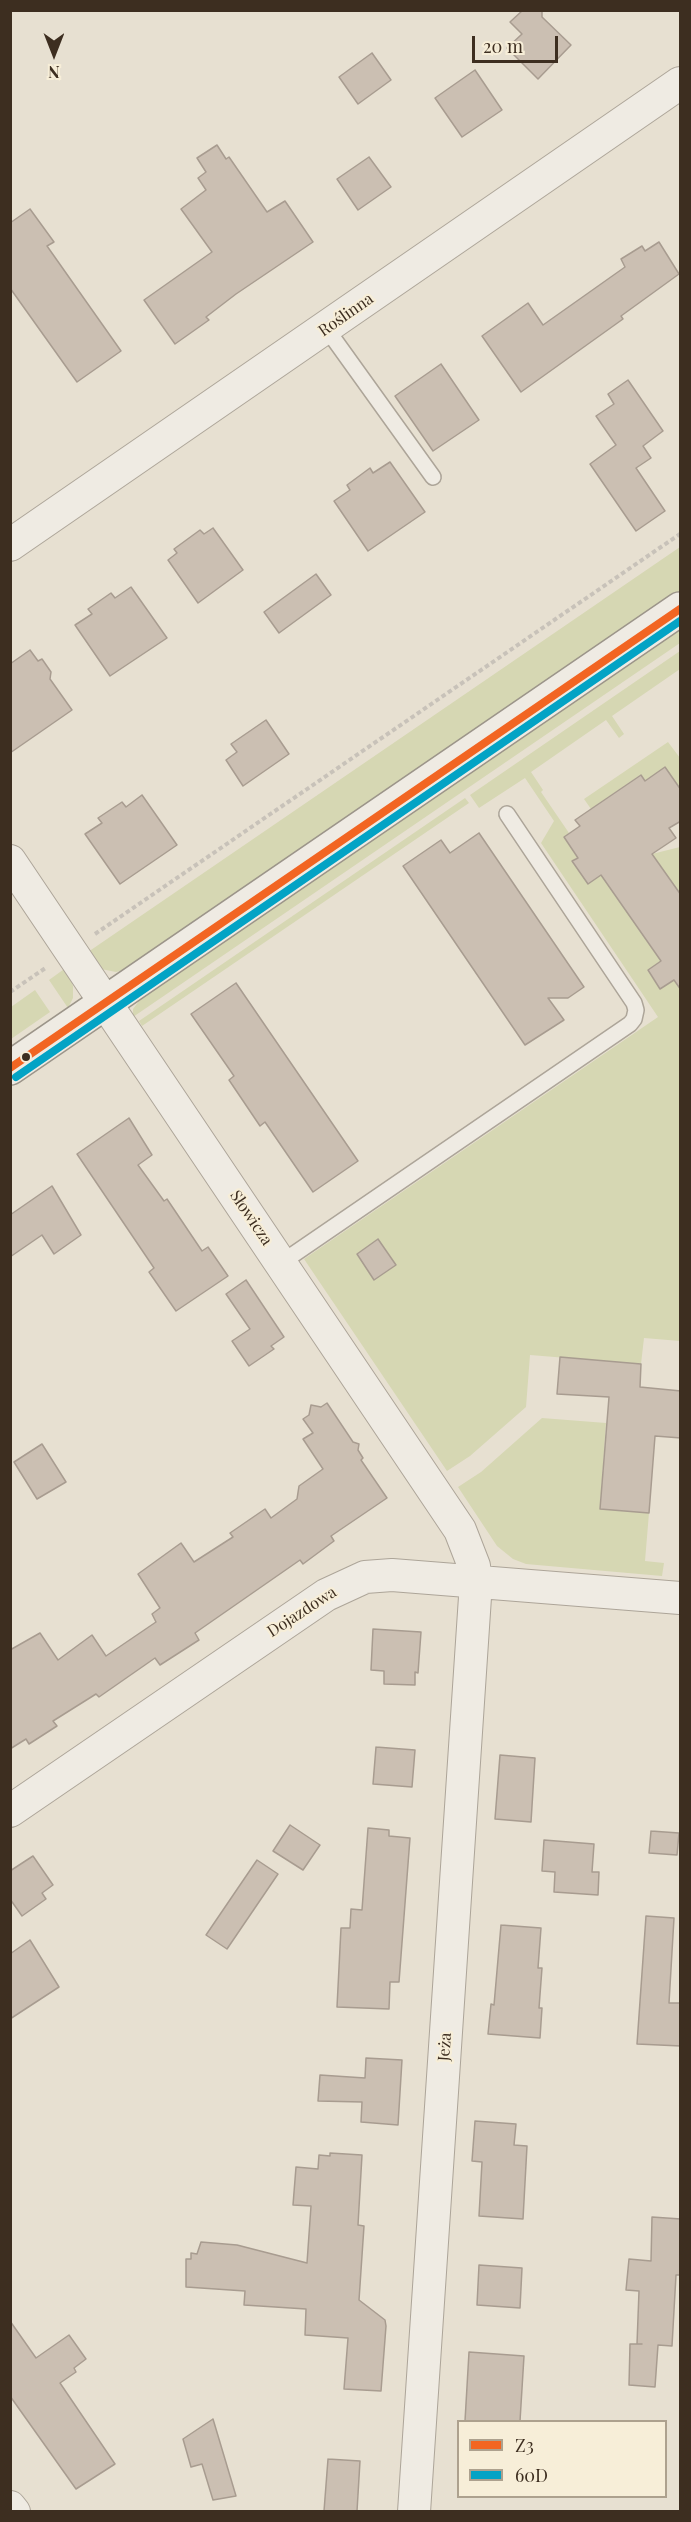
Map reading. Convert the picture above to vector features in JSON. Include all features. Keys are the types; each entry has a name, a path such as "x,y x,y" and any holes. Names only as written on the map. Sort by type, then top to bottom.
{"street":[{"name":"Roślinna","path":"10,545 681,83"},
{"path":"10,1068 681,609"},
{"name":"Słowicza","path":"10,861 460,1530 474,1566 476,1582"},
{"name":"Dojazdowa","path":"10,1811 326,1595 365,1577 392,1575 681,1598"},
{"name":"Jeża","path":"414,2511 476,1582"},
{"path":"10,2507 14,2511"}],"lane":[{"path":"326,328 433,477"},
{"path":"281,1263 630,1024 634,1019 636,1010 634,1003 507,814"}],"path":[{"path":"10,992 681,534"}],"green space":[{"path":"680,547 680,590 124,970 116,972 101,969 88,952"},
{"path":"680,629 680,643 133,1017 133,1009 142,997"},
{"path":"680,651 680,669 612,716 624,734 619,738 606,720 531,772 543,790 541,792 569,833 564,837 578,857 572,861 627,858 607,883 661,961 648,971 660,989 680,975 680,1341 644,1338 641,1364 530,1355 526,1407 470,1456 447,1471 304,1259 658,1017 541,843 554,821 525,778 479,808 470,795"},
{"path":"668,742 680,758 680,790 645,781 640,775 591,809 584,799"},
{"path":"465,798 469,803 142,1026 139,1021"},
{"path":"680,847 680,895 652,854"},
{"path":"67,967 73,986 73,998 68,1008 49,980"},
{"path":"35,990 50,1012 11,1039 11,1007"},
{"path":"542,1418 606,1423 600,1508 649,1513 645,1561 664,1563 662,1576 526,1564 513,1559 497,1546 458,1487 481,1472"}],"building":[{"path":"523,10 542,10 542,17 571,45 538,79 507,48 522,34 510,22"},
{"path":"372,53 391,80 358,104 339,77"},
{"path":"475,70 502,110 462,137 435,98"},
{"path":"217,145 226,159 229,157 267,212 285,201 313,242 236,294 206,317 209,320 175,344 144,300 212,252 181,209 206,190 198,178 206,172 197,158"},
{"path":"369,157 391,187 358,210 337,179"},
{"path":"30,209 54,242 47,246 121,351 77,382 10,288 10,223"},
{"path":"659,242 679,274 621,316 623,319 521,392 482,336 528,303 543,325 625,267 621,259 642,246 645,251"},
{"path":"441,364 479,420 433,451 395,396"},
{"path":"628,380 663,431 643,446 651,458 636,468 665,511 636,531 590,464 616,445 596,416 614,404 608,394"},
{"path":"390,462 425,512 368,551 334,501 350,490 347,485 370,468 373,473"},
{"path":"213,528 243,570 198,603 168,560 177,553 174,549 200,530 204,534"},
{"path":"316,574 331,595 279,633 264,612"},
{"path":"131,587 167,638 110,676 75,625 92,614 88,609 111,593 115,598"},
{"path":"30,650 38,661 42,659 51,672 50,679 72,710 10,753 10,664"},
{"path":"266,720 289,754 243,786 226,760 237,752 231,744"},
{"path":"665,767 681,790 681,821 669,828 676,838 652,854 681,895 681,990 674,980 660,989 648,970 661,961 601,875 588,884 572,861 578,858 564,837 580,826 575,820 641,775 645,781"},
{"path":"142,795 177,845 120,884 85,834 102,823 98,818 122,802 126,807"},
{"path":"479,833 584,987 568,998 548,998 564,1020 525,1045 403,866 441,840 450,853"},
{"path":"236,983 358,1161 313,1192 265,1122 260,1126 229,1080 234,1076 191,1014"},
{"path":"129,1118 152,1155 138,1165 164,1201 167,1199 202,1251 208,1247 228,1276 176,1311 149,1272 154,1268 77,1154"},
{"path":"52,1186 81,1235 54,1254 42,1235 10,1257 10,1215"},
{"path":"378,1239 396,1265 374,1280 357,1254"},
{"path":"246,1280 284,1337 271,1346 274,1349 249,1366 232,1341 250,1329 226,1294"},
{"path":"560,1357 641,1364 640,1387 681,1391 681,1438 655,1436 649,1513 600,1509 609,1397 557,1394"},
{"path":"327,1403 353,1442 359,1444 358,1450 363,1458 361,1460 387,1498 331,1536 334,1541 303,1564 300,1560 195,1633 199,1640 160,1665 155,1658 99,1697 96,1694 53,1721 57,1726 29,1744 26,1739 10,1749 10,1650 40,1633 58,1660 92,1635 106,1656 156,1622 152,1614 160,1608 138,1574 181,1543 194,1562 233,1537 230,1533 265,1509 271,1518 297,1499 299,1486 323,1469 303,1439 313,1433 303,1419 309,1415 311,1405 321,1407"},
{"path":"42,1444 66,1482 37,1499 14,1462"},
{"path":"373,1629 421,1632 415,1685 384,1684 384,1671 371,1670"},
{"path":"376,1747 415,1750 412,1787 373,1784"},
{"path":"500,1755 535,1758 531,1822 495,1819"},
{"path":"290,1825 320,1845 303,1870 273,1851"},
{"path":"368,1828 389,1830 389,1836 410,1838 399,1982 390,1982 389,2009 337,2007 341,1928 350,1928 351,1909 362,1910"},
{"path":"651,1831 679,1833 677,1855 649,1853"},
{"path":"544,1840 594,1844 592,1872 599,1872 598,1895 554,1892 555,1872 542,1871"},
{"path":"33,1856 53,1885 42,1893 46,1899 22,1916 10,1899 10,1871"},
{"path":"257,1860 278,1874 227,1949 206,1935"},
{"path":"646,1916 674,1918 669,2003 681,2003 681,2046 637,2044"},
{"path":"501,1925 541,1928 538,1968 542,1968 539,2008 542,2008 540,2038 488,2034 491,2004 494,2005"},
{"path":"30,1940 59,1987 10,2019 10,1954"},
{"path":"366,2058 402,2060 398,2125 361,2122 362,2102 318,2101 320,2075 365,2078"},
{"path":"475,2121 516,2124 514,2145 527,2146 523,2219 479,2216 482,2162 472,2161"},
{"path":"330,2153 362,2155 358,2225 364,2226 359,2300 385,2320 381,2391 344,2389 348,2338 305,2335 306,2309 244,2305 245,2291 186,2287 186,2259 191,2259 191,2253 197,2254 201,2242 237,2245 307,2263 311,2206 293,2205 296,2167 318,2169 319,2155 330,2156"},
{"path":"652,2217 681,2219 681,2275 676,2275 672,2346 658,2345 655,2387 629,2385 630,2344 637,2344 639,2291 626,2290 629,2259 651,2261"},
{"path":"479,2265 522,2268 520,2308 477,2305"},
{"path":"10,2321 36,2358 69,2335 86,2359 74,2368 76,2372 60,2383 115,2464 76,2489 10,2396"},
{"path":"469,2352 524,2356 520,2420 465,2420"},
{"path":"213,2419 236,2496 213,2500 202,2464 191,2467 183,2439"},
{"path":"328,2459 360,2461 357,2511 324,2511"}],"transit line":[{"name":"Z3","path":"10,1068 680,609"},
{"name":"60D","path":"16,1077 680,621"}]}
